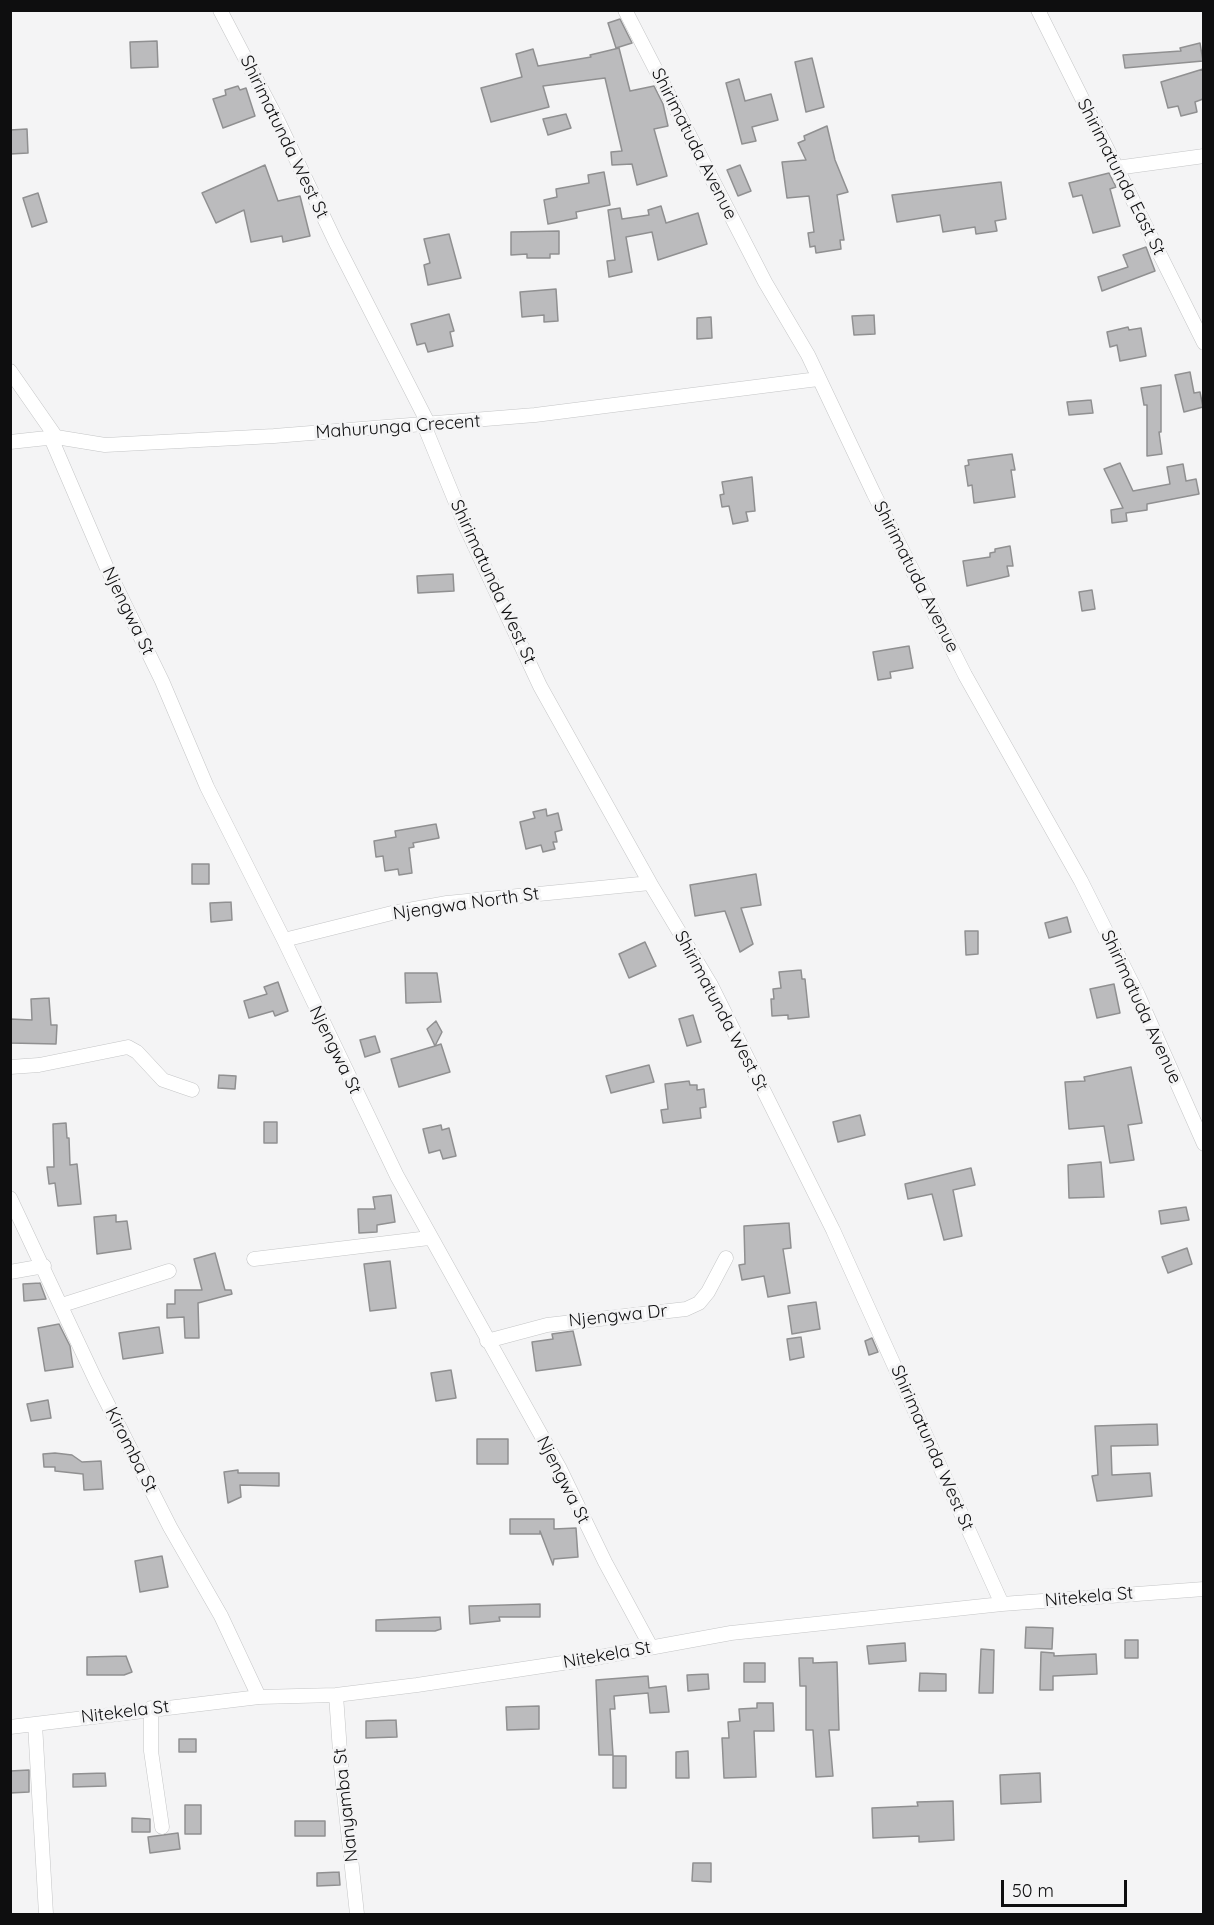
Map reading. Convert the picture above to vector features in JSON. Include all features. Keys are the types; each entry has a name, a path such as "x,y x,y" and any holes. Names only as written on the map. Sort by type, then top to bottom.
{"street":[{"name":"Shirimatunda West St","path":"220,10 278,121 427,425 465,525 540,686 650,883 711,985 834,1230 1002,1604"},
{"name":"Shirimatunda East St","path":"1038,10 1203,343"},
{"name":"Shirimatuda Avenue","path":"630,12 765,282 808,355 965,675 1086,891 1138,995 1203,1144"},
{"path":"1116,168 1203,156"},
{"path":"10,371 54,437"},
{"name":"Mahurunga Crecent","path":"10,442 54,437 105,445 167,443 427,425 640,404 818,379"},
{"name":"Njengwa St","path":"54,437 106,566 162,681 207,787 284,940 328,1036 429,1238 560,1469 605,1562 651,1647"},
{"name":"Njengwa North St","path":"284,940 447,903 650,883"},
{"path":"10,1066 39,1065 128,1047 137,1052 163,1080 192,1090"},
{"name":"Kiromba St","path":"10,1198 44,1266 96,1381 170,1527 221,1616 259,1697"},
{"path":"254,1259 429,1238"},
{"name":"Njengwa Dr","path":"487,1341 547,1325 686,1309 699,1303 708,1292 726,1258"},
{"path":"10,1272 44,1266"},
{"path":"62,1305 169,1271"},
{"name":"Nitekela St","path":"10,1727 151,1708 259,1697 336,1695 502,1673 731,1633 1002,1604 1203,1589"},
{"name":"Nanyamba St","path":"336,1695 357,1914"},
{"path":"151,1708 151,1750 162,1827"},
{"path":"36,1724 46,1914"}],"building":[{"path":"620,19 632,43 616,48 608,23"},
{"path":"157,41 158,67 131,68 130,42"},
{"path":"1200,43 1203,61 1125,68 1123,55 1181,51 1180,48"},
{"path":"619,48 630,91 654,86 663,104 668,126 654,129 667,176 637,185 632,164 612,165 611,152 622,151 605,78 543,86 549,107 491,122 481,88 522,77 516,54 533,49 538,66 591,57 590,55"},
{"path":"812,58 824,107 806,112 795,62"},
{"path":"1203,69 1203,99 1195,102 1197,112 1181,116 1178,106 1168,108 1161,82"},
{"path":"739,79 745,101 771,94 778,120 752,127 756,141 742,144 726,83"},
{"path":"238,86 240,90 246,88 255,116 223,128 213,99 226,95 225,90"},
{"path":"566,114 571,128 548,135 543,119"},
{"path":"827,126 835,160 848,192 837,195 844,240 840,240 841,249 816,253 815,246 810,247 808,233 814,232 809,196 787,198 782,162 806,160 798,143 805,140 804,136"},
{"path":"27,129 28,153 10,154 10,130"},
{"path":"265,165 278,201 300,196 310,236 283,242 282,236 251,242 244,210 216,223 202,193"},
{"path":"740,165 751,191 738,196 727,170"},
{"path":"604,172 610,205 576,212 577,218 548,224 544,200 557,197 556,189 589,183 588,175"},
{"path":"1109,173 1116,187 1110,189 1120,226 1093,233 1082,195 1073,197 1069,183"},
{"path":"1001,182 1006,219 995,221 997,231 976,234 975,227 943,232 940,215 897,222 892,195"},
{"path":"38,193 47,222 32,227 23,198"},
{"path":"661,206 666,223 698,213 707,244 658,260 652,232 626,237 632,272 609,277 607,261 615,260 608,210 620,208 622,219 649,215 648,210"},
{"path":"559,231 559,254 550,254 550,258 527,258 527,254 511,255 511,232"},
{"path":"449,234 461,278 428,285 424,265 430,263 424,239"},
{"path":"1146,247 1155,271 1102,291 1098,277 1128,267 1123,255"},
{"path":"556,289 558,321 544,322 544,315 522,317 520,292"},
{"path":"449,314 454,331 450,332 453,346 428,352 425,343 417,345 411,324"},
{"path":"874,315 875,334 854,335 852,316"},
{"path":"711,317 712,338 697,339 697,318"},
{"path":"1128,327 1129,330 1141,328 1146,356 1120,361 1117,345 1110,347 1107,332"},
{"path":"1190,372 1194,393 1200,392 1203,407 1184,412 1175,375"},
{"path":"1161,385 1161,432 1159,432 1162,454 1147,456 1147,405 1144,405 1141,388"},
{"path":"1091,400 1093,413 1069,415 1067,402"},
{"path":"1012,454 1015,470 1011,470 1015,497 974,503 972,485 968,486 965,466 969,465 968,460"},
{"path":"1120,463 1133,491 1170,484 1167,467 1183,464 1186,481 1196,479 1199,494 1147,504 1147,510 1126,513 1127,521 1112,523 1111,510 1123,508 1104,469"},
{"path":"752,477 755,511 746,512 748,521 733,524 729,506 722,507 720,495 724,494 722,482"},
{"path":"1010,546 1013,566 1007,566 1009,576 967,586 963,561 990,557 990,553 995,552 995,549"},
{"path":"453,574 454,591 418,593 417,576"},
{"path":"1092,590 1095,609 1082,611 1079,592"},
{"path":"909,646 913,668 890,672 891,678 878,680 873,652"},
{"path":"546,809 547,816 558,813 562,830 555,832 557,842 553,842 555,849 543,852 541,845 526,849 520,822 535,818 533,812"},
{"path":"436,824 439,838 413,843 414,847 409,848 412,873 399,875 398,869 385,871 383,856 376,857 374,841 396,837 395,831"},
{"path":"192,864 209,864 209,884 192,884"},
{"path":"756,874 761,905 741,908 753,944 740,952 725,911 695,916 690,885"},
{"path":"231,902 232,920 211,922 210,903"},
{"path":"1067,917 1071,932 1049,938 1045,923"},
{"path":"965,931 978,931 978,954 966,955"},
{"path":"645,942 656,966 629,978 619,954"},
{"path":"801,970 802,979 805,979 809,1017 788,1019 788,1015 772,1016 773,989 781,988 779,972"},
{"path":"405,973 437,973 441,1002 406,1003"},
{"path":"278,982 288,1011 275,1016 273,1011 249,1018 244,1001 267,994 264,987"},
{"path":"1114,984 1120,1013 1097,1018 1090,989"},
{"path":"49,998 51,1025 57,1025 56,1044 10,1043 10,1019 32,1020 31,999"},
{"path":"693,1015 701,1042 687,1046 679,1019"},
{"path":"436,1021 442,1032 435,1046 427,1029"},
{"path":"375,1036 380,1052 365,1057 360,1040"},
{"path":"441,1044 450,1072 399,1087 391,1059"},
{"path":"649,1065 654,1082 611,1093 606,1076"},
{"path":"1131,1067 1142,1123 1128,1125 1134,1160 1110,1163 1104,1126 1069,1129 1065,1082 1085,1081 1084,1077"},
{"path":"219,1075 236,1076 235,1089 218,1088"},
{"path":"689,1081 690,1085 697,1085 697,1090 704,1089 706,1107 700,1108 701,1118 663,1123 661,1110 668,1109 665,1084"},
{"path":"860,1115 865,1135 838,1142 833,1122"},
{"path":"264,1122 277,1122 277,1143 264,1143"},
{"path":"66,1123 70,1165 77,1164 81,1204 58,1206 55,1183 49,1184 47,1167 54,1167 53,1124"},
{"path":"441,1125 442,1130 449,1128 456,1156 443,1159 440,1150 429,1153 423,1129"},
{"path":"1101,1162 1104,1197 1069,1198 1068,1165"},
{"path":"971,1168 975,1185 953,1190 962,1236 944,1240 932,1194 908,1199 905,1184"},
{"path":"391,1195 395,1222 377,1225 377,1232 359,1233 358,1209 375,1209 373,1197"},
{"path":"1186,1207 1189,1220 1161,1224 1159,1211"},
{"path":"116,1215 116,1222 127,1221 131,1249 97,1254 94,1217"},
{"path":"789,1223 791,1248 783,1249 790,1293 768,1297 764,1276 742,1280 739,1265 745,1264 744,1226"},
{"path":"1187,1248 1192,1264 1168,1273 1162,1257"},
{"path":"215,1253 225,1290 231,1290 232,1294 198,1303 199,1338 185,1338 184,1317 167,1318 167,1304 175,1304 175,1290 202,1290 194,1259"},
{"path":"390,1261 396,1308 370,1311 364,1264"},
{"path":"40,1283 46,1299 24,1301 23,1284"},
{"path":"816,1302 820,1329 792,1334 788,1306"},
{"path":"59,1324 70,1346 73,1367 45,1371 38,1328"},
{"path":"159,1327 163,1353 123,1359 119,1333"},
{"path":"573,1331 581,1365 536,1371 532,1342 553,1339 552,1334"},
{"path":"801,1337 804,1357 790,1360 787,1339"},
{"path":"872,1338 878,1352 869,1355 865,1341"},
{"path":"451,1370 456,1398 436,1401 431,1373"},
{"path":"48,1400 51,1418 31,1421 27,1404"},
{"path":"1157,1424 1158,1445 1111,1446 1112,1475 1150,1473 1152,1496 1097,1501 1092,1476 1098,1475 1095,1426"},
{"path":"477,1439 508,1439 508,1464 477,1464"},
{"path":"43,1454 72,1455 82,1462 101,1461 103,1489 84,1490 83,1474 55,1471 55,1467 44,1467"},
{"path":"238,1470 238,1473 279,1473 279,1486 240,1485 241,1497 228,1503 224,1472"},
{"path":"510,1519 554,1519 554,1529 576,1528 578,1557 554,1559 553,1565 540,1531 540,1534 510,1534"},
{"path":"162,1556 168,1587 140,1592 135,1561"},
{"path":"540,1604 540,1617 499,1617 500,1621 470,1624 469,1606"},
{"path":"440,1617 441,1629 435,1631 376,1631 376,1620"},
{"path":"1026,1627 1053,1628 1052,1649 1025,1648"},
{"path":"1125,1640 1138,1640 1138,1658 1125,1658"},
{"path":"905,1643 906,1661 869,1664 867,1646"},
{"path":"981,1649 994,1650 993,1693 979,1693"},
{"path":"1041,1652 1054,1653 1054,1656 1096,1654 1097,1674 1053,1676 1053,1690 1040,1690"},
{"path":"126,1656 132,1672 124,1675 87,1675 87,1657"},
{"path":"799,1658 813,1658 813,1663 837,1662 839,1730 829,1730 833,1776 816,1777 813,1730 806,1730 806,1686 800,1686"},
{"path":"744,1663 765,1663 765,1682 744,1682"},
{"path":"920,1673 946,1674 946,1691 919,1691"},
{"path":"708,1674 709,1689 688,1691 687,1675"},
{"path":"648,1676 649,1688 666,1686 669,1712 650,1713 648,1693 614,1696 615,1709 610,1709 613,1755 599,1755 596,1680"},
{"path":"757,1703 773,1703 774,1731 754,1731 756,1777 724,1778 722,1738 729,1738 728,1722 740,1721 739,1709 757,1708"},
{"path":"539,1706 539,1729 507,1730 506,1707"},
{"path":"396,1720 397,1737 366,1738 366,1721"},
{"path":"179,1739 196,1739 196,1752 179,1752"},
{"path":"688,1751 689,1778 676,1778 676,1752"},
{"path":"613,1756 626,1756 626,1788 613,1788"},
{"path":"29,1770 29,1792 10,1793 10,1771"},
{"path":"105,1773 106,1786 73,1787 73,1774"},
{"path":"1040,1773 1041,1802 1001,1804 1000,1775"},
{"path":"953,1801 954,1840 919,1842 919,1836 873,1838 872,1808 918,1806 917,1802"},
{"path":"185,1805 201,1805 201,1834 185,1834"},
{"path":"132,1818 150,1819 150,1832 132,1832"},
{"path":"295,1821 325,1821 325,1836 295,1836"},
{"path":"178,1833 180,1849 150,1853 148,1837"},
{"path":"693,1863 711,1863 711,1882 692,1881"},
{"path":"339,1872 340,1885 317,1886 317,1873"}]}
